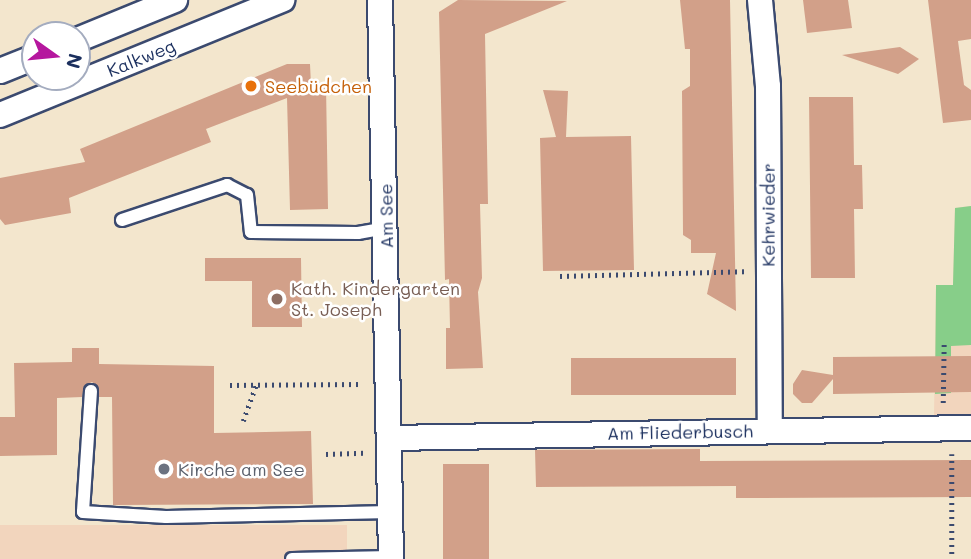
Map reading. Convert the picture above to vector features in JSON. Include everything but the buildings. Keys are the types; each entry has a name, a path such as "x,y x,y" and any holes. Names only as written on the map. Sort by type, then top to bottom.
{"street":[{"path":"91,34 175,0"},
{"name":"Kalkweg","path":"0,116 282,0"},
{"name":"Am See","path":"380,0 391,558"},
{"name":"Kehrwieder","path":"760,0 768,86 770,430"},
{"path":"0,71 21,63"},
{"name":"Am Fliederbusch","path":"390,445 770,430 955,428"}],"lane":[{"path":"122,220 228,186 247,195 251,232 358,233 386,228"},
{"path":"91,391 83,512 166,517 390,512"},
{"path":"292,559 391,558"}],"path":[{"path":"560,276 769,270"},
{"path":"944,341 955,428 952,559"},
{"path":"230,385 389,384"},
{"path":"243,421 256,385"},
{"path":"326,454 390,445"}],"shaded area":[{"path":"971,206 971,415 934,415 936,285 953,285 955,208"},
{"path":"0,525 347,525 347,559 0,559"}],"green space":[{"path":"971,206 971,345 951,346 951,393 935,394 936,285 953,285 955,208"}],"place":[{"name":"Seebüdchen","path":"251,86"},
{"name":"Kath. Kindergarten St. Joseph","path":"277,299"},
{"name":"Kirche am See","path":"164,469"}]}
